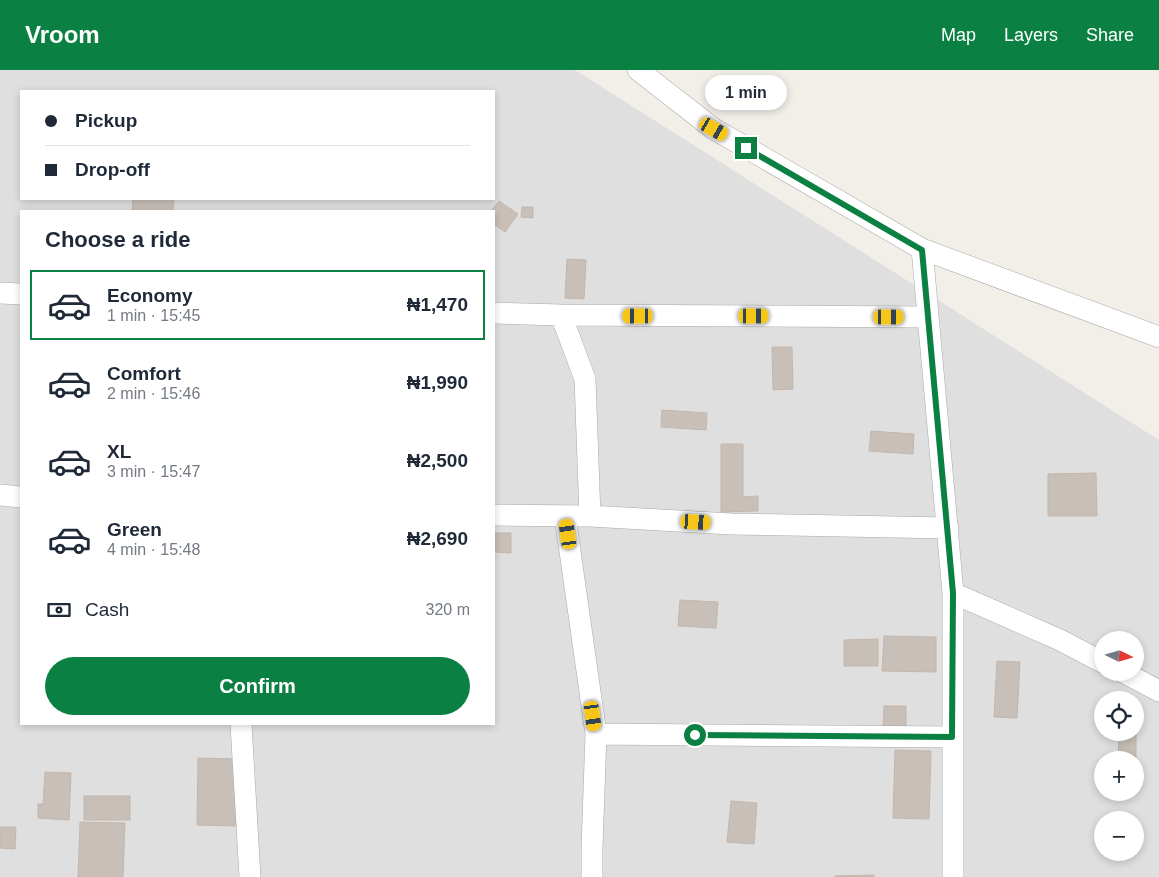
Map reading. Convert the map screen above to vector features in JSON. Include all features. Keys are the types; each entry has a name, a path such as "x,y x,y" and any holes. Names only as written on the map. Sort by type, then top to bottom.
{"street":[{"path":"638,70 714,129 922,250 1159,337"},
{"path":"922,250 953,593 953,877"},
{"path":"0,293 20,294"},
{"path":"495,313 928,317"},
{"path":"561,315 585,379 590,516"},
{"path":"0,495 20,497"},
{"path":"495,515 590,516 732,524 948,528"},
{"path":"565,516 596,734 592,877"},
{"path":"953,593 1060,640 1094,658"},
{"path":"1140,681 1159,691"},
{"path":"241,725 250,877"},
{"path":"596,734 952,737"}],"shaded area":[{"path":"0,70 575,70 1159,440 1159,877 0,877"}],"building":[{"path":"133,200 174,200 173,210 132,210"},
{"path":"499,201 518,214 505,232 495,225 495,210 492,210"},
{"path":"522,207 533,207 533,218 521,217"},
{"path":"567,259 586,260 584,299 565,298"},
{"path":"772,347 792,347 793,389 773,390"},
{"path":"662,410 707,413 706,430 661,427"},
{"path":"871,431 914,434 913,454 869,451"},
{"path":"721,444 743,444 743,497 758,496 758,511 721,512"},
{"path":"1096,473 1097,516 1048,516 1048,474"},
{"path":"495,533 511,533 511,553 495,552"},
{"path":"680,600 718,602 716,628 678,626"},
{"path":"884,636 936,637 936,672 882,671"},
{"path":"878,639 878,666 844,666 844,640"},
{"path":"997,661 1020,662 1017,718 994,717"},
{"path":"884,706 906,706 906,726 883,726"},
{"path":"1119,741 1136,741 1136,751 1118,751"},
{"path":"895,750 931,751 929,819 893,818"},
{"path":"198,758 237,759 236,826 197,825"},
{"path":"45,772 71,773 69,820 38,818 38,804 43,804"},
{"path":"84,796 130,796 130,820 84,820"},
{"path":"731,801 757,803 754,844 727,842"},
{"path":"80,822 125,823 123,877 78,877"},
{"path":"0,827 16,827 15,849 0,848"},
{"path":"874,875 874,877 835,877 835,876"}],"route":[{"path":"695,735 952,737 953,593 922,250 746,148"}]}
